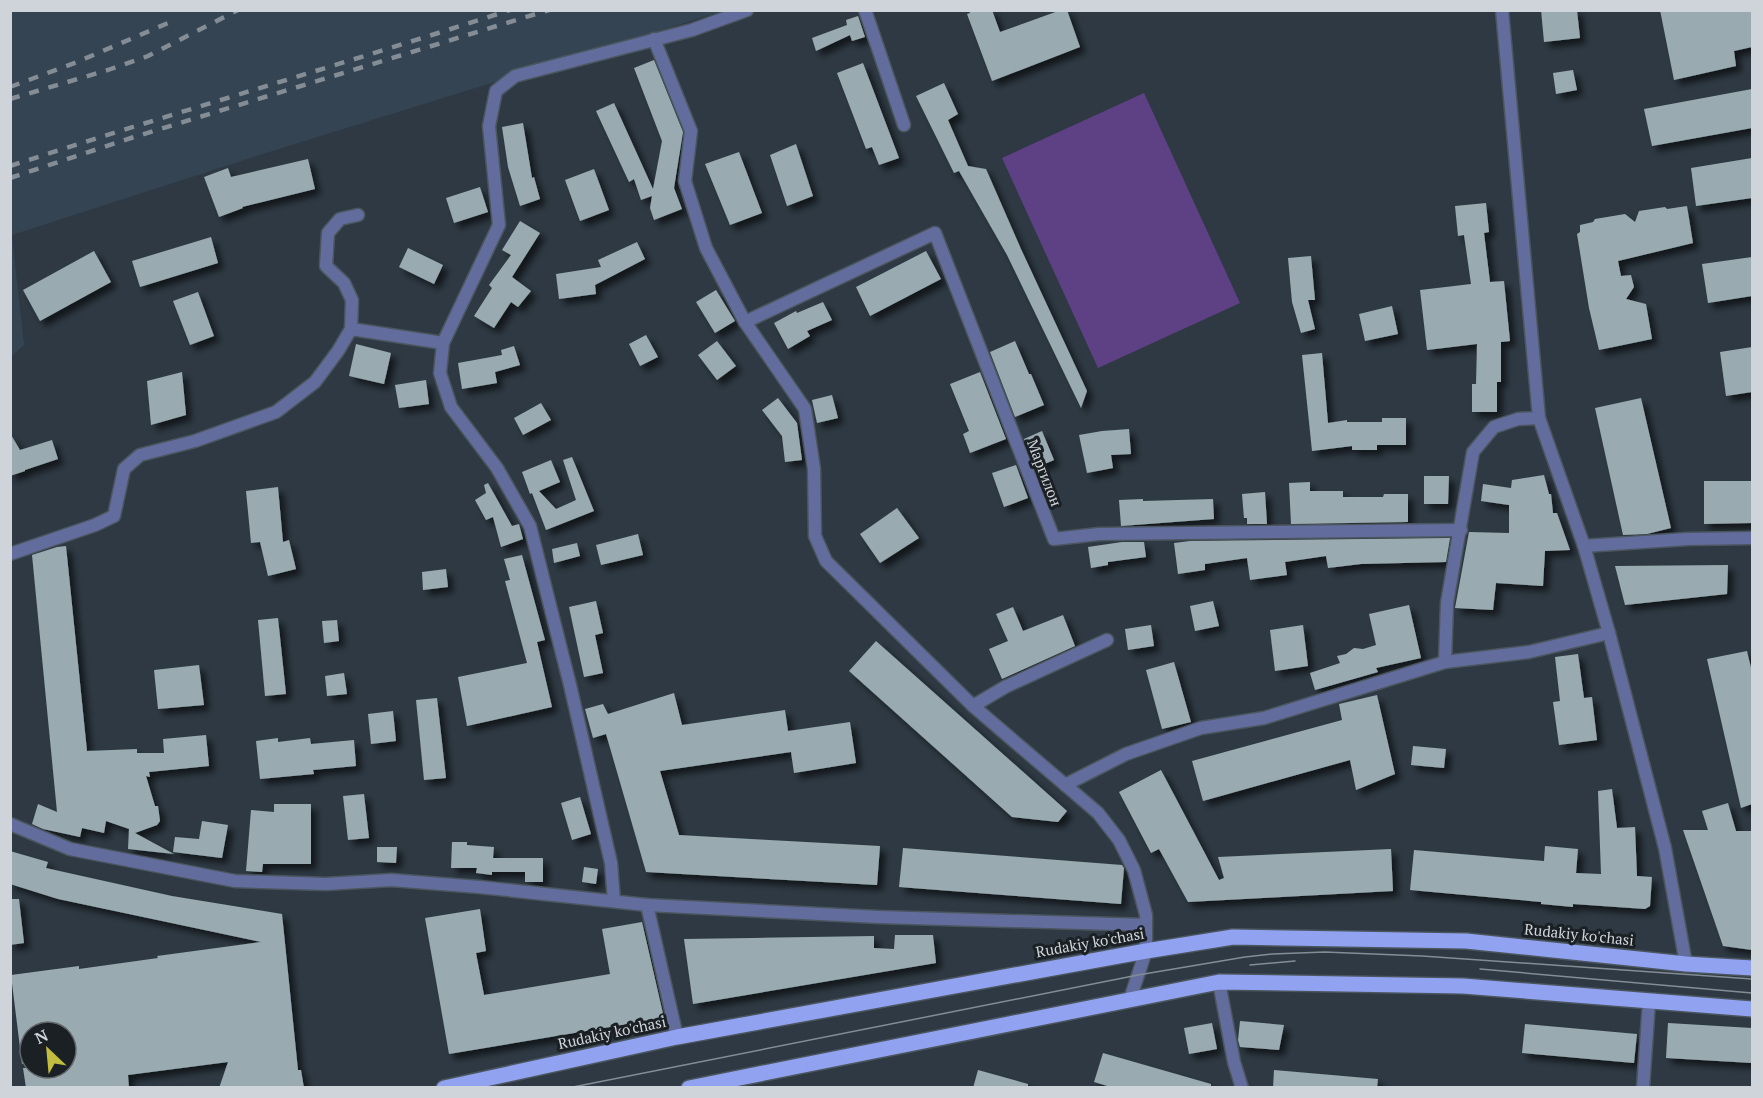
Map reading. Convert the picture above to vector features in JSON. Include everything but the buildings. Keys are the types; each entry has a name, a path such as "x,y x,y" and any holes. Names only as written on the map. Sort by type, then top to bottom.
{"main road":[{"name":"Rudakiy ko'chasi","path":"444,1088 678,1037 1233,937 1466,941 1686,964 1752,968"},
{"path":"689,1088 728,1084 1219,982 1462,986 1752,1009"}],"street":[{"path":"614,901 611,863 530,526 497,468 451,407 440,373 443,343 499,225 489,126 496,91 515,76 692,30 747,10"},
{"path":"865,10 904,125"},
{"path":"1502,10 1539,418 1584,546 1609,633 1665,848 1686,964"},
{"path":"654,39 691,131 685,181 706,248 745,322 805,409 814,469 815,536 826,561 973,706 1098,813 1119,840 1134,870 1146,915 1146,951 1130,999"},
{"path":"10,554 95,525 114,516 124,470 140,455 195,441 276,412 315,382 351,329 352,300 344,283 326,266 328,233 340,219 358,215"},
{"name":"Маргилон","path":"745,322 935,233 1054,539 1099,534 1461,530"},
{"path":"351,329 443,343"},
{"path":"1445,662 1447,603 1473,452 1494,427 1518,419 1539,418"},
{"path":"1584,546 1688,539 1752,538"},
{"path":"1065,785 1126,754 1201,728 1264,717 1445,662 1529,652 1609,633"},
{"path":"973,706 1005,687 1107,640"},
{"path":"10,824 70,849 235,881 326,884 391,880 647,905 878,917 1146,925"},
{"path":"647,905 678,1037"},
{"path":"1219,982 1234,1062 1242,1088"},
{"path":"1643,1088 1649,1002"}],"shaded area":[{"path":"11,11 723,11 266,153 12,235 24,345 11,357"},
{"path":"1144,93 1240,303 1098,368 1002,158"}],"tram line":[{"path":"568,1088 1138,975 1272,954 1325,952 1422,956 1752,979"},
{"path":"1250,965 1295,961"},
{"path":"1480,969 1752,993"}],"railway":[{"path":"10,99 148,56 238,10"},
{"path":"10,166 510,10"},
{"path":"10,178 131,138 549,10"},
{"path":"10,87 77,62 175,20"}]}
